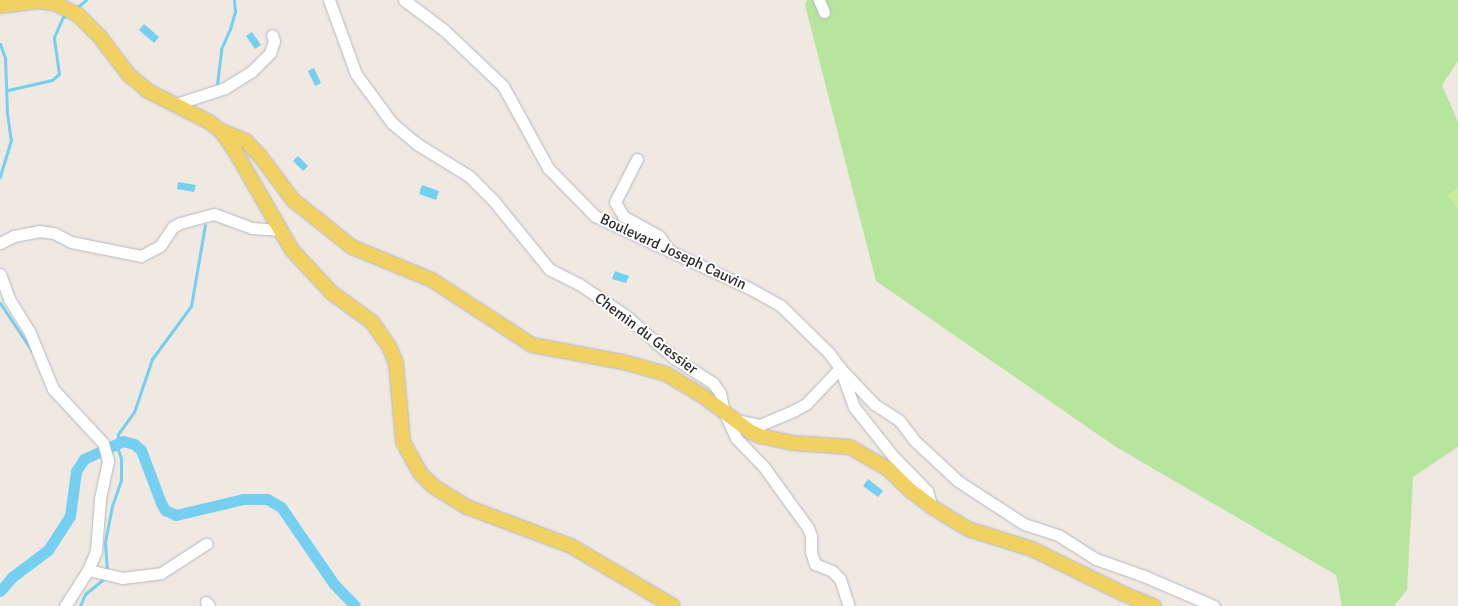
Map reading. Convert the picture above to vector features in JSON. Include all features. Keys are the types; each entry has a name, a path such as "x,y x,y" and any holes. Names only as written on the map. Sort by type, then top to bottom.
{"main road":[{"path":"0,6 38,1 54,4 77,14 100,37 129,75 148,91 209,122 221,131 246,141 260,156 293,200 352,247 432,280 532,345 623,362 666,374 703,396 760,436 792,443 850,447 888,469 932,507 968,529 1032,549 1124,594 1154,606"},
{"path":"221,131 235,151 292,250 314,276 332,293 372,322 389,346 396,363 403,442 420,473 433,486 467,507 571,546 673,606"}],"street":[{"name":"Chemin du Gressier","path":"329,0 353,68 362,84 392,123 417,144 469,176 493,200 549,269 579,284 626,315 674,358 713,383 720,393 736,438 764,467 808,528 811,536 811,552 815,564 832,571 840,579 849,606"},
{"name":"Boulevard Joseph Cauvin","path":"404,0 444,30 503,86 548,168 595,216 706,266 781,306 830,353 840,368 854,407 894,456 927,491 932,507"},
{"path":"819,0 824,12"},
{"path":"173,105 225,88 251,72 270,52 274,41 272,35"},
{"path":"637,159 615,202 623,216 659,236 669,250"},
{"path":"0,243 14,236 39,231 54,233 71,242 141,256 160,246 173,228 180,223 214,214 252,228 280,230"},
{"path":"0,274 9,299 30,333 53,389 103,443 108,461 100,499 96,551 88,570 65,606"},
{"path":"729,416 760,425 795,410 806,404 840,368 874,404 898,420 915,441 958,481 1024,524 1058,535 1096,559 1144,576 1214,606"},
{"path":"88,570 122,578 161,573 206,544"}],"green space":[{"path":"807,0 1458,0 1458,61 1442,85 1458,122 1458,447 1413,477 1407,590 1394,606 1342,606 1336,575 1116,447 876,281 805,5"},
{"path":"1458,187 1458,209 1448,196"}],"water":[{"path":"144,24 159,37 154,43 139,30"},
{"path":"252,32 261,45 255,49 246,36"},
{"path":"314,68 321,83 315,86 308,71"},
{"path":"298,156 308,166 303,171 293,161"},
{"path":"178,182 196,185 194,192 177,189"},
{"path":"422,185 439,191 436,200 419,194"},
{"path":"615,271 629,276 626,283 612,279"},
{"path":"868,479 883,491 878,497 863,486"}],"waterway":[{"path":"75,9 86,0"},
{"path":"217,84 221,49 235,12 234,0"},
{"path":"8,90 52,80 59,74 54,37 63,17 68,14"},
{"path":"0,44 5,58 7,113 11,140 0,177"},
{"path":"117,447 118,434 134,412 152,359 191,306 205,225"},
{"path":"0,303 32,351"},
{"path":"0,591 12,577 48,550 70,516 76,471 84,459 123,441 134,444 141,450 161,503 165,510 176,515 243,499 267,499 281,507 334,584 355,606"},
{"path":"107,442 117,447 121,458 121,480 112,506 105,543 107,571"},
{"path":"80,606 85,594 106,577"}]}
